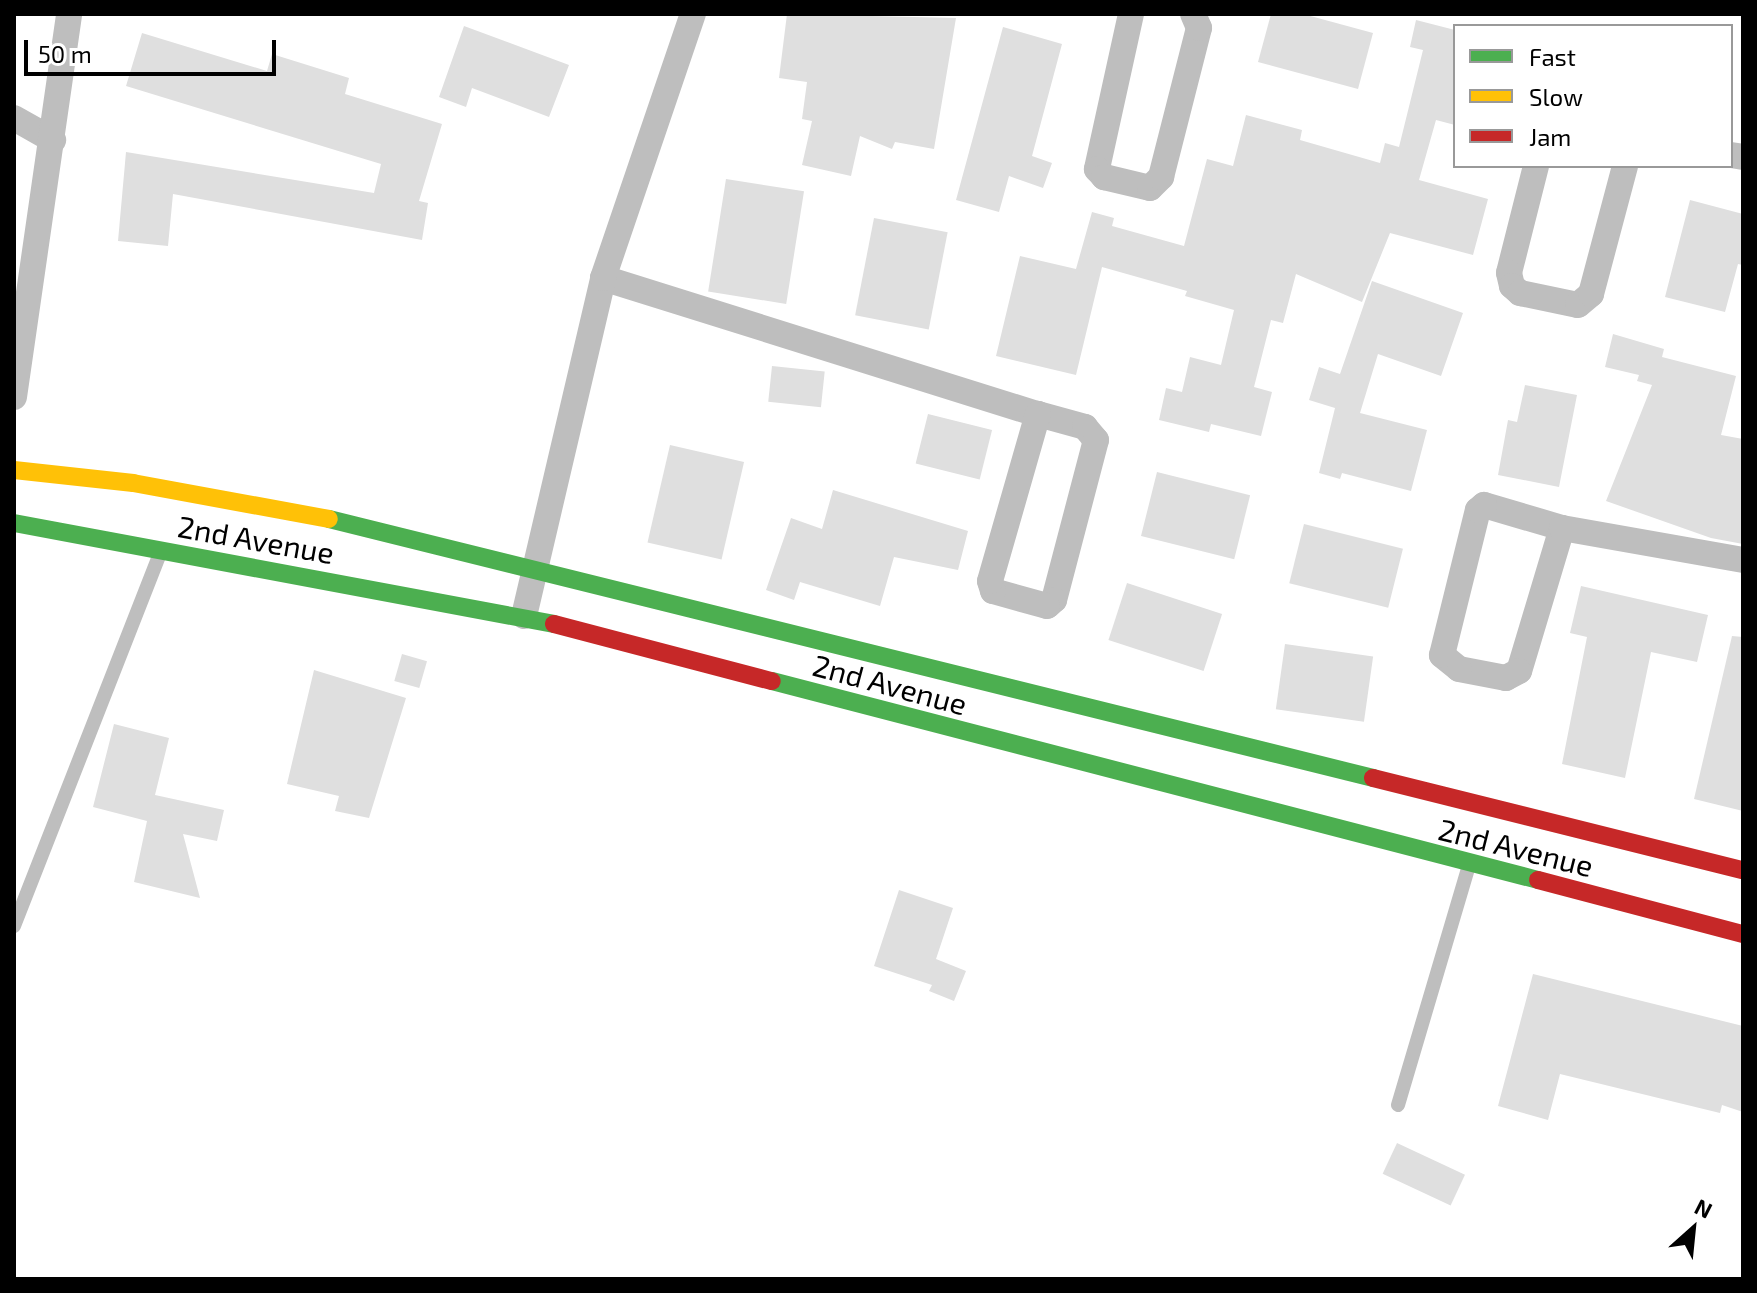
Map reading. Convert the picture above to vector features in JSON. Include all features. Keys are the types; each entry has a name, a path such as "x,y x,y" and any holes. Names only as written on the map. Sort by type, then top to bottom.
{"street":[{"path":"14,397 53,140 61,51 69,14"},
{"path":"524,616 603,278 693,14"},
{"path":"1131,14 1097,169 1104,177 1150,188 1161,177 1199,28 1193,14"},
{"path":"14,118 53,140"},
{"path":"1535,168 1509,273 1512,286 1520,293 1578,305 1591,294 1624,168"},
{"path":"603,278 1085,427 1096,440 1054,600 1037,606 993,591 990,581 1038,414"},
{"name":"2nd Avenue","path":"14,470 133,483 288,509 535,566 1743,870"},
{"path":"1562,528 1519,671 1506,678 1448,664 1442,655 1478,510 1484,505 1562,528 1743,560"},
{"name":"2nd Avenue","path":"14,523 524,616 1743,934"}],"lane":[{"path":"14,926 161,550"},
{"path":"1398,1105 1469,865"}],"building":[{"path":"787,14 956,18 934,149 895,142 892,149 860,136 851,176 802,165 812,121 802,119 807,82 779,78"},
{"path":"1271,14 1303,14 1373,33 1358,89 1258,62"},
{"path":"1416,20 1453,29 1453,124 1436,120 1419,180 1488,199 1473,255 1390,233 1362,302 1296,274 1283,323 1271,320 1254,387 1272,392 1261,436 1211,424 1209,432 1159,420 1166,388 1182,392 1190,357 1221,365 1234,310 1185,296 1187,291 1102,267 1076,375 996,356 1020,256 1076,269 1092,212 1114,218 1112,226 1184,246 1207,159 1233,166 1246,115 1302,130 1300,140 1380,163 1385,143 1399,147 1423,50 1410,47"},
{"path":"464,26 569,65 549,117 472,88 466,107 439,97"},
{"path":"1003,27 1062,44 1032,156 1052,163 1043,188 1009,176 999,212 956,200"},
{"path":"142,33 267,71 272,54 349,78 345,94 442,124 419,201 428,203 422,240 173,194 168,246 118,241 126,152 374,193 381,164 126,86"},
{"path":"726,179 804,191 786,304 708,292"},
{"path":"1690,200 1743,214 1743,265 1738,264 1725,312 1665,297"},
{"path":"874,218 948,232 929,329 855,315"},
{"path":"1372,281 1463,313 1441,376 1378,354 1360,413 1427,430 1411,491 1342,473 1340,479 1319,473 1335,408 1309,400 1319,367 1340,374"},
{"path":"1613,334 1664,349 1662,357 1736,376 1721,435 1743,439 1743,544 1711,538 1606,501 1652,385 1637,381 1639,375 1605,367"},
{"path":"772,366 825,372 821,407 768,402"},
{"path":"1525,385 1577,395 1559,487 1498,475 1508,420 1517,422"},
{"path":"928,414 992,430 980,479 916,463"},
{"path":"670,445 744,462 722,560 648,542"},
{"path":"1157,472 1250,495 1234,559 1141,536"},
{"path":"833,490 968,531 958,570 894,557 880,606 800,582 794,600 766,590 791,518 822,529"},
{"path":"1304,524 1403,549 1388,608 1289,583"},
{"path":"1127,583 1222,614 1204,671 1108,640"},
{"path":"1581,586 1708,615 1697,662 1651,652 1625,778 1562,764 1587,637 1570,633"},
{"path":"1732,636 1743,637 1743,811 1694,799"},
{"path":"1285,644 1373,656 1364,722 1276,709"},
{"path":"402,654 427,661 419,688 394,681"},
{"path":"314,670 406,698 369,818 335,811 339,796 287,784"},
{"path":"114,724 169,738 155,795 224,810 217,841 183,834 200,898 134,882 147,821 93,807"},
{"path":"899,890 953,908 936,959 966,971 954,1001 929,991 932,985 874,966"},
{"path":"1533,974 1743,1026 1743,1112 1722,1105 1720,1113 1560,1074 1548,1120 1498,1106"},
{"path":"1397,1143 1465,1175 1451,1206 1383,1174"}],"traffic: fast":[{"path":"329,519 1373,778"},
{"path":"14,523 554,624"},
{"path":"772,681 1538,880"}],"traffic: slow":[{"path":"14,470 133,483 329,519"}],"traffic: jam":[{"path":"554,624 772,681"},
{"path":"1373,778 1743,870"},
{"path":"1538,880 1743,934"}]}
